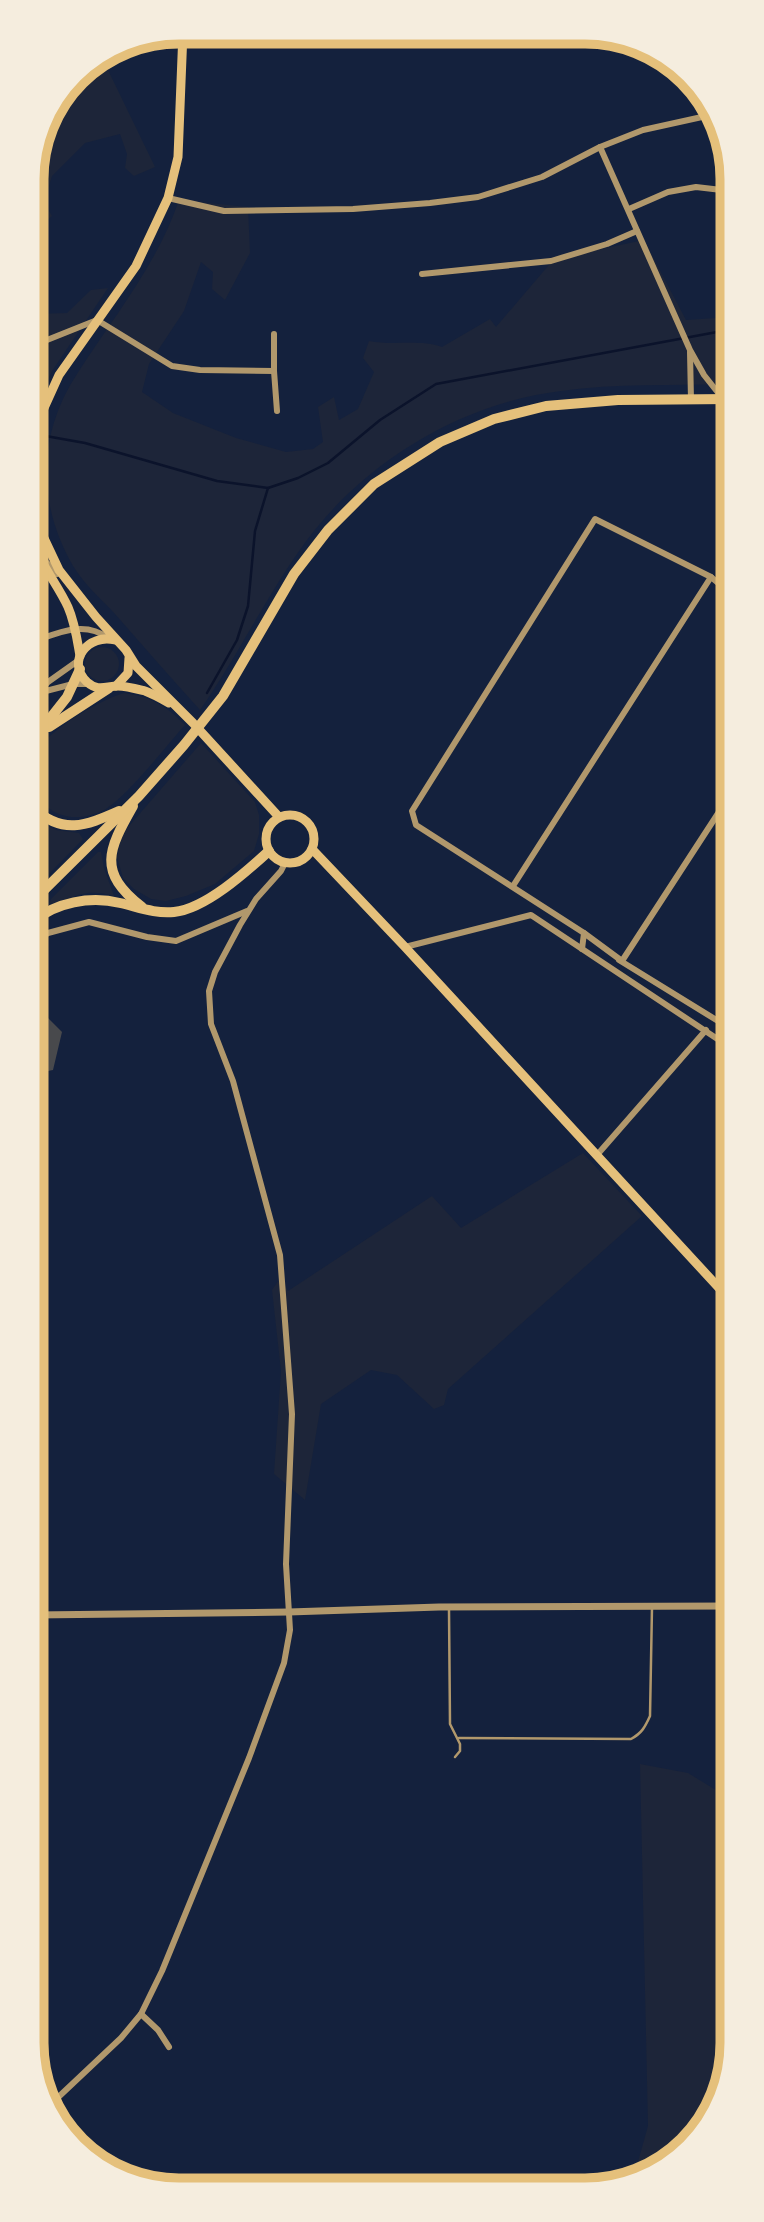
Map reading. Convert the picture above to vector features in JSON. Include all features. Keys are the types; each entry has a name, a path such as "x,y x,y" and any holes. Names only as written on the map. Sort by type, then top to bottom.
{"highway":[{"path":"44,891 138,796 223,696 294,574 328,530 374,484 440,442 494,419 546,407 618,400 720,399"},
{"path":"44,727 67,697 80,662"},
{"path":"44,732 113,687"},
{"path":"138,796 117,833 110,860 117,880 127,895 148,911"},
{"path":"44,817 71,827 94,822 126,808"},
{"path":"44,914 66,904 94,900 118,902 148,911 175,912 220,892 269,851"}],"main road":[{"path":"44,407 59,375 136,266 168,198 178,157 183,44"},
{"path":"44,538 59,570 112,639"},
{"path":"44,566 68,606 78,641 80,662 90,684 96,687 146,691 180,709"},
{"path":"80,662 88,644 101,638 112,639 121,644 136,666 180,709 279,817"},
{"path":"113,687 128,673 129,656"},
{"path":"291,815 304,819 313,831 312,849 301,861 279,861 266,844 267,830 279,817 291,815"},
{"path":"312,849 720,1289"}],"street":[{"path":"168,198 224,211 353,209 430,204 478,197 542,177 600,146 643,130 705,116"},
{"path":"600,146 690,350 704,375 720,392"},
{"path":"629,209 677,190 696,187 720,190"},
{"path":"422,274 551,261 607,244 637,231"},
{"path":"44,341 97,320 172,366 200,370 274,371"},
{"path":"274,334 277,411"},
{"path":"690,350 691,400"},
{"path":"622,961 513,886 416,825 412,811 595,519 711,577 720,585"},
{"path":"44,563 52,567 74,596 96,617"},
{"path":"513,886 711,577"},
{"path":"44,638 75,628 100,632 112,639"},
{"path":"59,633 78,641"},
{"path":"44,687 80,662"},
{"path":"44,691 73,684 90,684"},
{"path":"622,961 720,810"},
{"path":"56,2099 121,2038 141,2014 162,1971 249,1758 284,1663 290,1630 286,1564 292,1414 280,1255 233,1081 211,1024 209,991 215,972 248,911 285,863"},
{"path":"44,936 89,922 147,937 176,941 248,911"},
{"path":"405,947 531,915 720,1040"},
{"path":"582,949 584,933"},
{"path":"582,949 595,946 720,1021"},
{"path":"597,1155 706,1030"},
{"path":"44,1615 449,1607 720,1606"},
{"path":"141,2014 158,2030 169,2047"}],"lane":[{"path":"449,1607 450,1724 459,1738 460,1751 455,1756"},
{"path":"459,1738 631,1739 644,1728 650,1716 652,1607"}],"shaded area":[{"path":"105,66 155,167 134,176 125,168 127,154 120,134 85,143 52,176 44,202 45,161 54,127 62,111 83,83"},
{"path":"179,200 248,207 250,253 225,300 212,289 213,272 201,262 184,311 149,364 142,392 173,413 236,438 286,452 313,449 323,442 318,407 334,397 339,420 358,409 374,372 363,358 369,341 425,343 442,347 490,319 496,327 554,259 644,240 686,320 720,318 720,384 645,385 561,391 488,408 419,440 358,485 331,511 307,540 200,710 73,566 53,518 46,469 54,421 64,397 134,290 170,224"},
{"path":"44,202 52,216 44,223"},
{"path":"108,288 52,371 44,389 44,314 67,313 91,290"},
{"path":"102,647 114,652 119,664 114,676 102,681 90,676 85,664 90,652"},
{"path":"125,693 158,703 185,725 134,783 104,810 75,817 51,810 44,803 44,742 72,719"},
{"path":"201,743 255,802 259,815 259,834 254,851 215,884 166,901 151,899 134,889 123,878 117,857 122,834"},
{"path":"44,824 56,830 79,833 83,839 44,879"},
{"path":"101,852 114,896 86,893 49,904 51,899"},
{"path":"583,1153 642,1216 448,1389 444,1405 434,1409 397,1375 371,1370 321,1404 305,1500 274,1474 281,1371 272,1290 281,1277 288,1291 432,1196 461,1228"},
{"path":"640,1764 688,1773 720,1793 720,2052 716,2078 702,2111 681,2139 653,2160 636,2168 648,2126"}],"building":[{"path":"44,1014 62,1032 53,1070 44,1072"}],"waterway":[{"path":"44,436 85,443 217,481 268,488 298,478 328,463 380,420 436,384 717,332 720,334"},
{"path":"207,693 237,640 248,606 255,531 268,488"}]}
